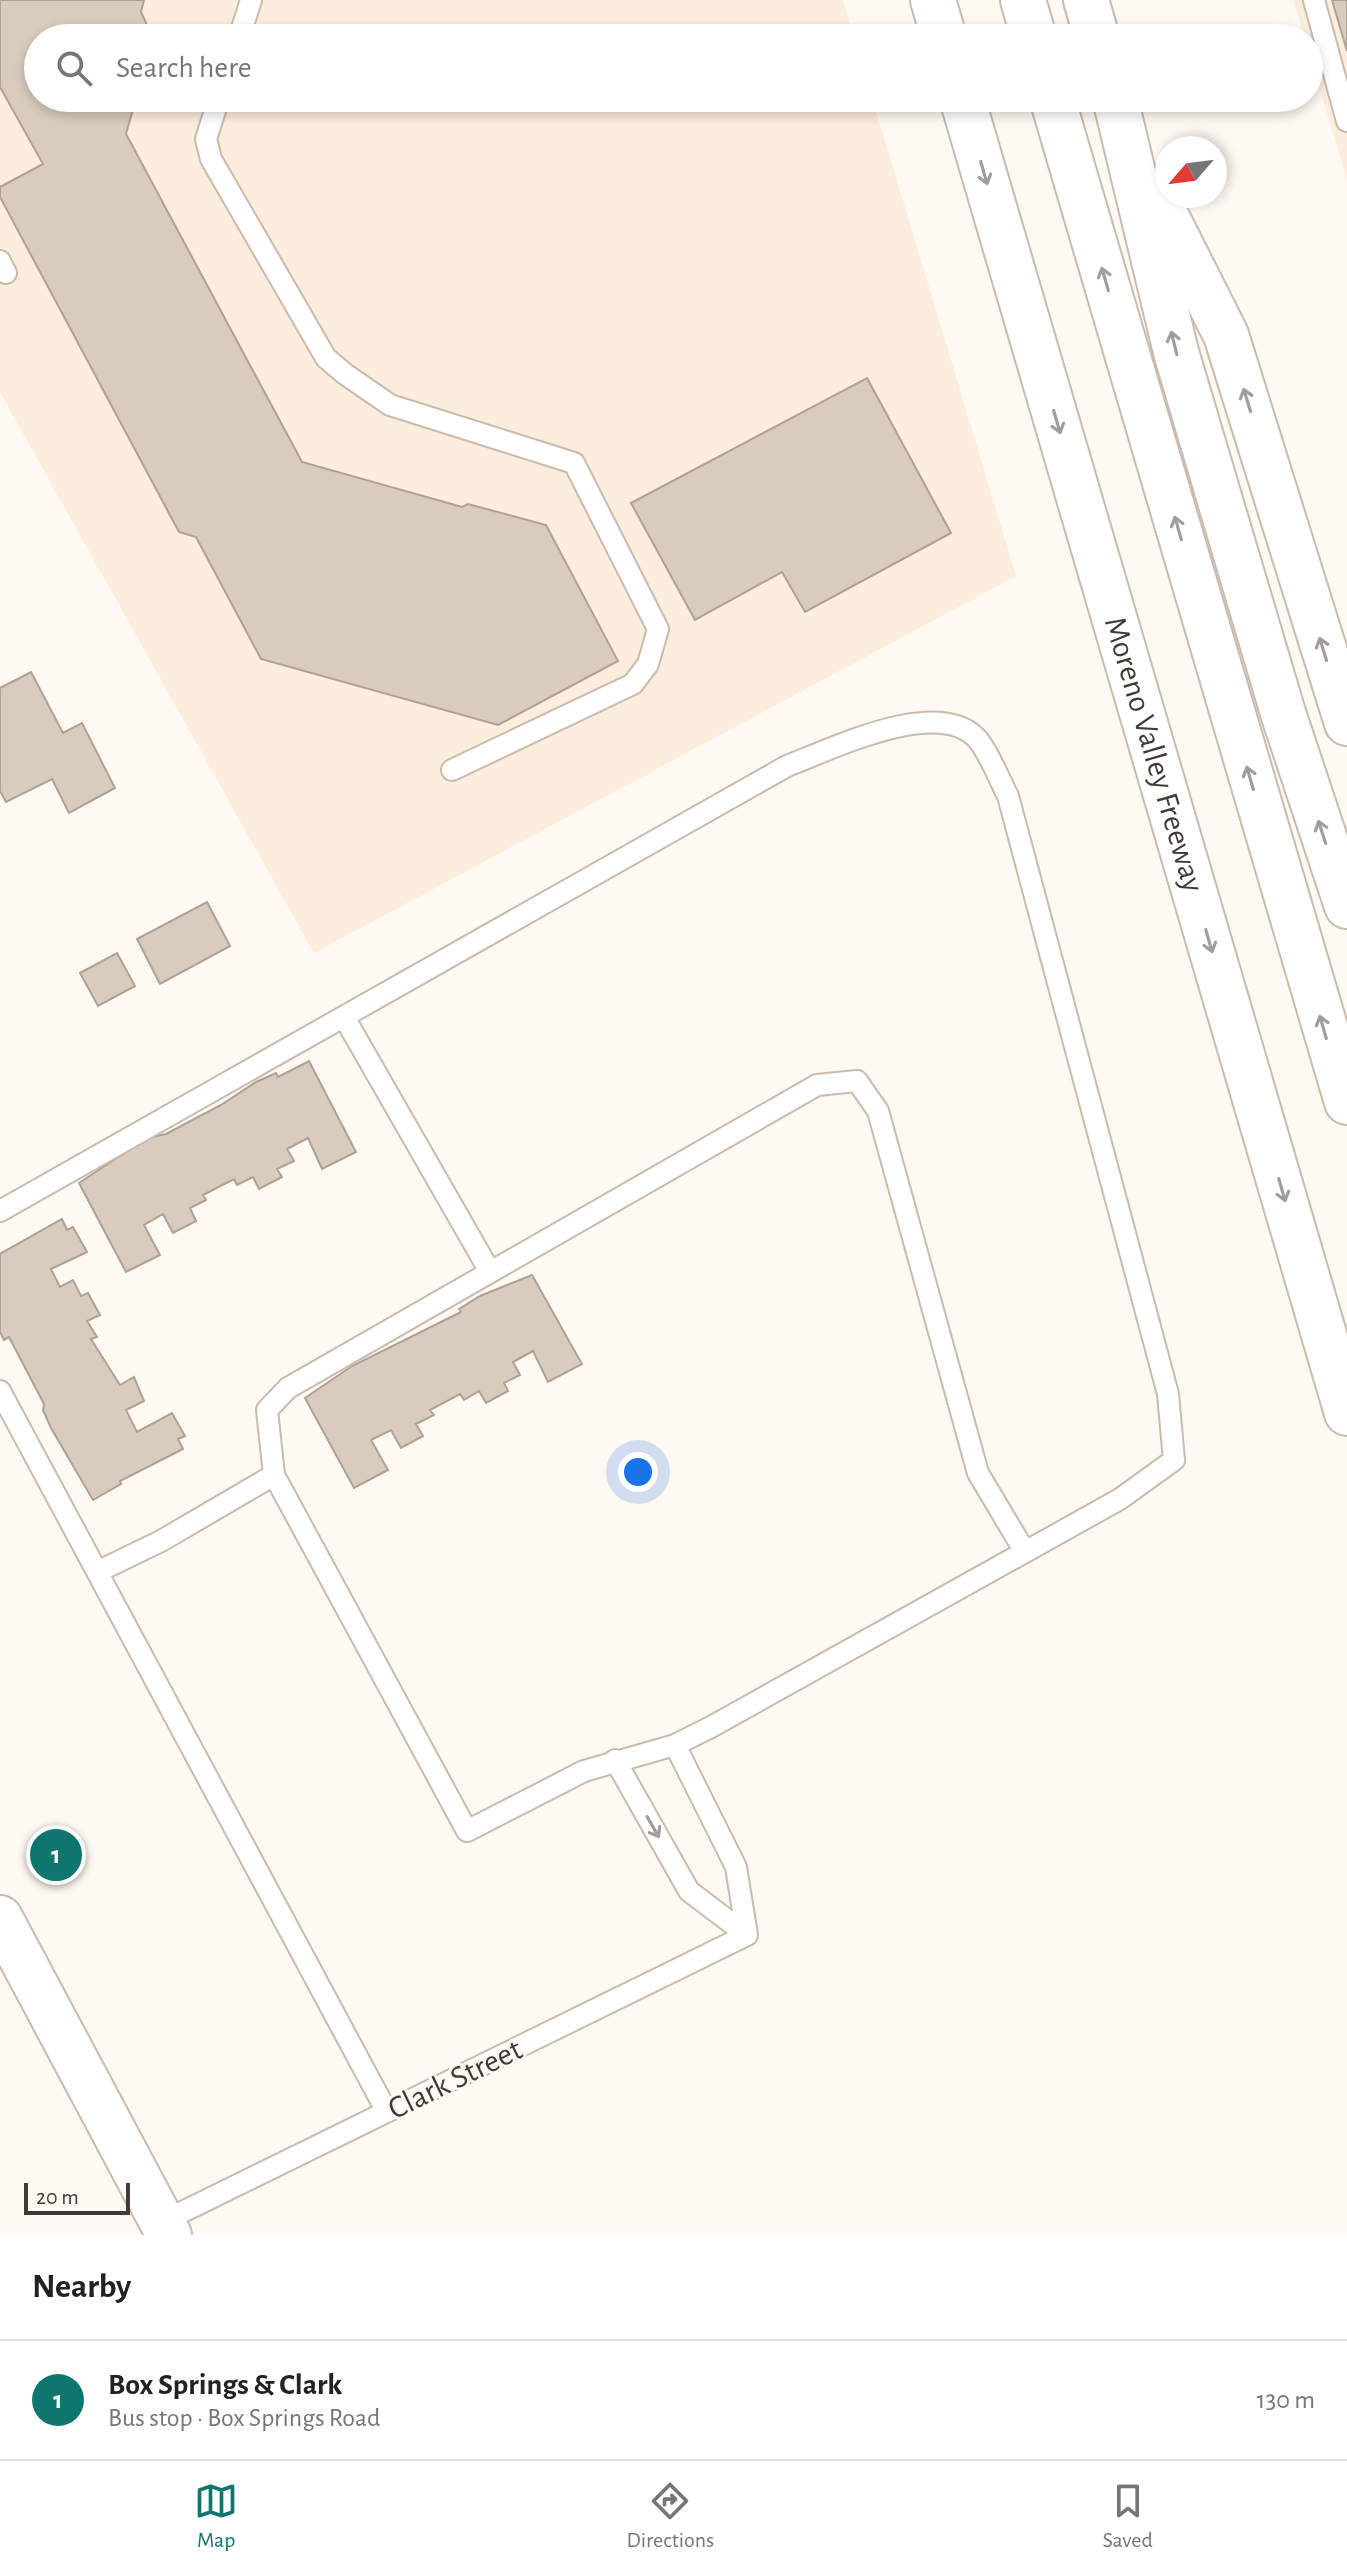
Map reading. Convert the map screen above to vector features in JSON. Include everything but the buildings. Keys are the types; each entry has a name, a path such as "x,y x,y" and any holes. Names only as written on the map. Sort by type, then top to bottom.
{"main road":[{"path":"933,0 940,24"},
{"path":"1023,0 1030,24"},
{"path":"1086,0 1093,24"},
{"name":"Moreno Valley Freeway","path":"966,112 1347,1413"},
{"path":"1056,112 1347,1102"},
{"path":"1119,112 1176,352 1283,713 1347,906"},
{"path":"1127,139 1226,335 1347,723"},
{"path":"1300,1254 1347,1363"},
{"path":"0,1918 166,2229"}],"lane":[{"path":"243,24 251,0"},
{"path":"1314,0 1321,24"},
{"path":"1323,33 1347,121"},
{"path":"215,112 206,139 211,159 326,358 357,384 390,405 574,463 658,629 648,664 633,684 452,770"},
{"path":"0,1211 787,766 894,727 939,719 978,739 1008,796 1168,1394 1174,1460 1120,1499 1025,1552 675,1745 584,1771 467,1831 274,1475 267,1410 288,1388 489,1270 817,1085 857,1081 878,1111 978,1473 1025,1552"},
{"path":"344,1017 489,1270"},
{"path":"0,1391 387,2112"},
{"path":"97,1572 161,1541 274,1475"},
{"path":"675,1745 736,1867 747,1935"},
{"path":"615,1760 689,1891 747,1935"},
{"name":"Clark Street","path":"166,2229 387,2112 747,1935"}],"shaded area":[{"path":"0,0 843,0 850,24 24,24 24,112 876,112 1016,576 314,953 0,392"},
{"path":"1293,0 1347,0 1347,180 1323,99 1323,24 1301,24"}],"place":[{"name":"Box Springs & Clark","path":"56,1855"}]}
